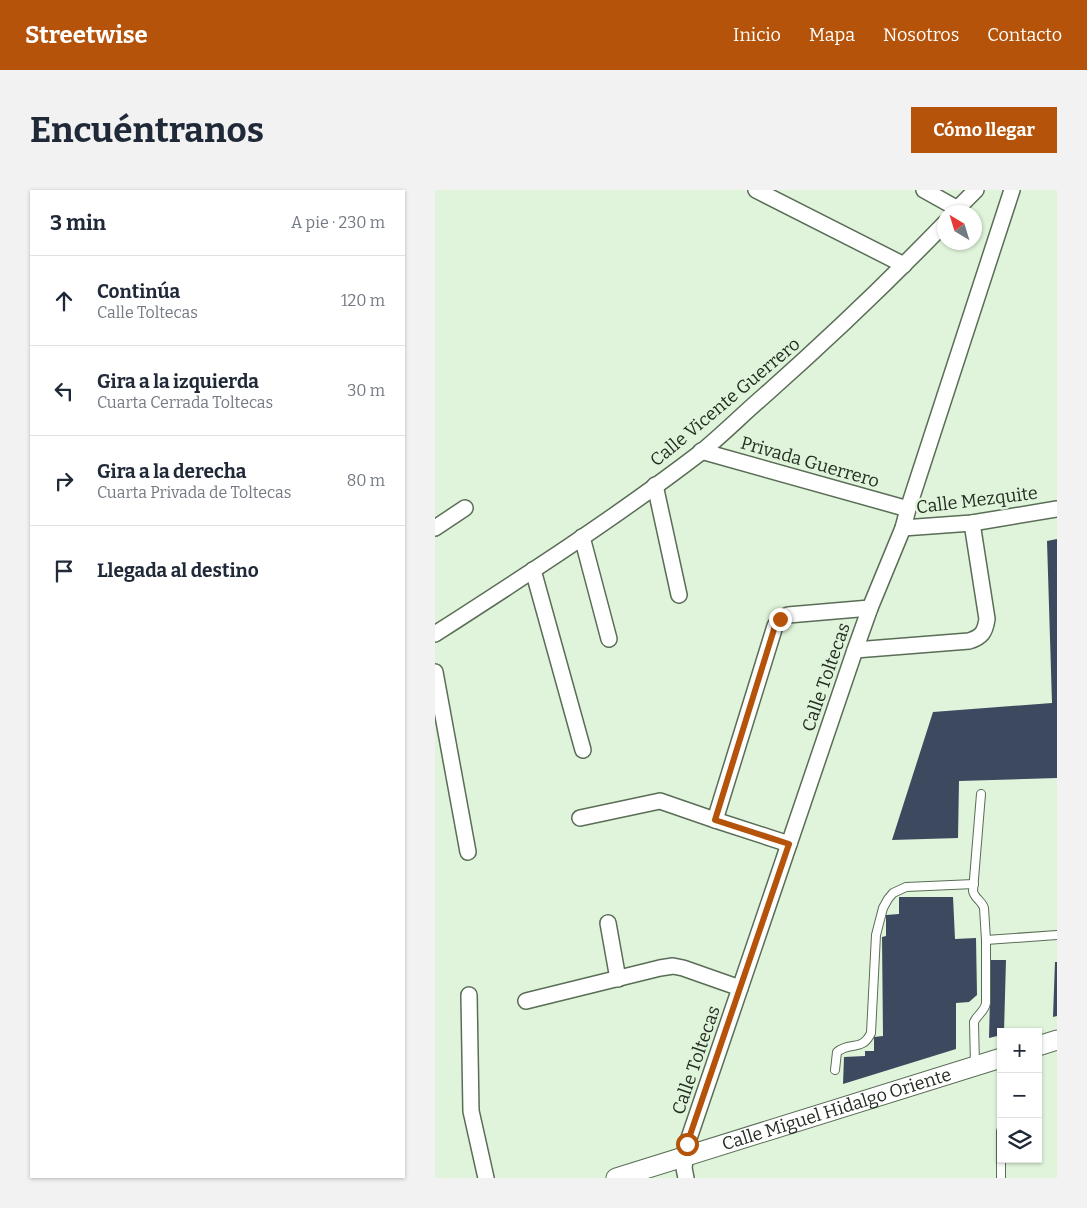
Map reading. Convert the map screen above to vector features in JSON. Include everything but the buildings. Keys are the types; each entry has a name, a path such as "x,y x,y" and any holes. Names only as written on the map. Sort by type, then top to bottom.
{"street":[{"path":"756,190 904,265"},
{"path":"924,190 939,197 949,205"},
{"path":"962,205 976,190"},
{"name":"Calle Toltecas","path":"686,1178 685,1156 687,1144 855,650 903,528 1012,190"},
{"name":"Calle Vicente Guerrero","path":"435,634 581,537 701,451 832,334 937,231"},
{"name":"Privada Guerrero","path":"701,451 908,509"},
{"path":"655,485 679,595"},
{"path":"435,528 465,508"},
{"name":"Calle Mezquite","path":"903,528 972,523 1057,509"},
{"path":"855,650 969,641 977,638 983,632 987,619 972,523"},
{"path":"581,537 609,638"},
{"path":"533,570 583,750"},
{"path":"715,820 775,626 780,619 788,615 870,608"},
{"path":"435,672 468,852"},
{"path":"580,818 659,801 789,844"},
{"path":"608,923 618,979"},
{"path":"526,1001 673,966 740,988"},
{"path":"469,995 471,1111 486,1178"},
{"path":"1042,1045 1057,1040"},
{"name":"Calle Miguel Hidalgo Oriente","path":"616,1178 997,1059"}],"lane":[{"path":"975,1066 975,1022 986,1003 984,908 973,893 981,794"},
{"path":"835,1070 837,1052 843,1048 859,1045 867,1040 871,1032 876,935 883,908 888,899 893,893 906,887 974,884"},
{"path":"986,940 1057,935"},
{"path":"1001,1163 1001,1178"}],"route":[{"path":"687,1144 789,844 715,820 775,626 780,619"}]}
